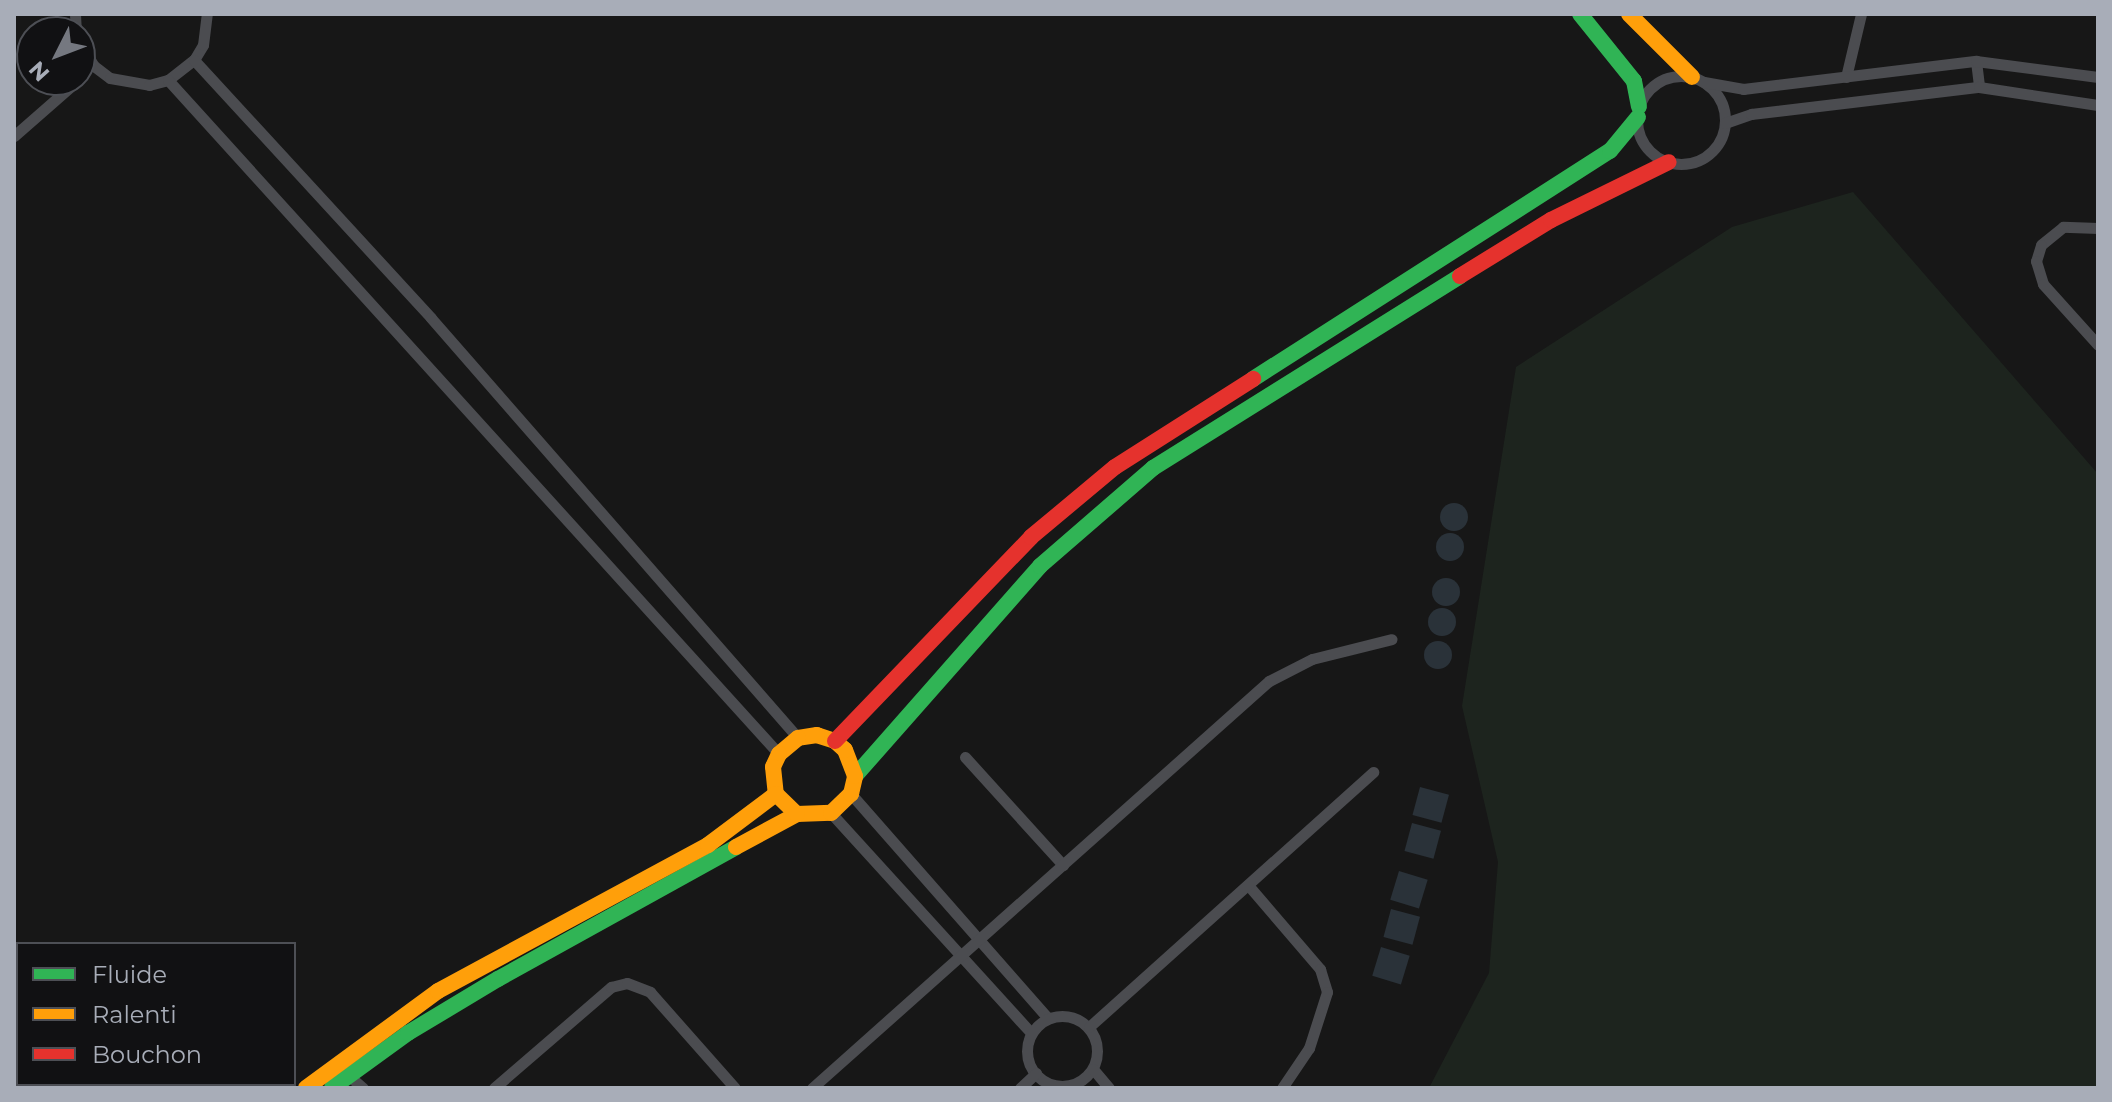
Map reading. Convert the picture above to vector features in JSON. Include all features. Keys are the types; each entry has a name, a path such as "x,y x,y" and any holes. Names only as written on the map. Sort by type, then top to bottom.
{"main road":[{"path":"835,741 1031,537 1115,467 1610,151 1638,112 1634,81 1580,14"},
{"path":"1629,14 1698,80"},
{"path":"332,1088 498,979 797,814 831,813 851,794 855,776 1040,566 1153,468 1551,220 1669,162"},
{"path":"797,814 776,794 773,767 779,754 798,738 817,735 835,741 845,750 855,776"},
{"path":"306,1088 438,991 708,845 776,794"}],"street":[{"path":"96,67 129,84 168,80 194,60 203,45 207,14"},
{"path":"1846,77 1861,14"},
{"path":"194,60 431,318 798,738"},
{"path":"1698,80 1720,100 1725,123 1722,136 1707,156 1669,162 1646,145 1638,112 1666,78 1698,80 1743,89 1976,61 2098,77"},
{"path":"1976,61 1979,87"},
{"path":"168,80 779,754"},
{"path":"1725,123 1751,114 1979,87 2098,105"},
{"path":"14,136 60,96"},
{"path":"2098,228 2063,227 2041,245 2036,261 2043,284 2098,345"},
{"path":"812,1088 962,958 1269,681 1312,659 1392,639"},
{"path":"965,757 1063,865"},
{"path":"1089,1027 1373,772"},
{"path":"851,794 1048,1018"},
{"path":"831,813 1031,1033"},
{"path":"1248,885 1320,969 1327,992 1309,1048 1282,1088"},
{"path":"494,1088 611,987 627,983 650,992 735,1088"},
{"path":"1070,1016 1089,1027 1097,1047 1093,1069 1078,1086 1054,1085 1036,1073 1027,1053 1031,1033 1048,1018 1070,1016"},
{"path":"335,1064 363,1088"},
{"path":"1093,1069 1109,1088"},
{"path":"1020,1088 1036,1073"}],"shaded area":[{"path":"1853,192 2098,474 2098,1088 1429,1088 1489,973 1498,862 1462,706 1516,367 1732,227"},
{"path":"1454,503 1464,507 1468,517 1464,527 1454,531 1444,527 1440,517 1444,507"},
{"path":"1450,533 1460,537 1464,547 1460,557 1450,561 1440,557 1436,547 1440,537"},
{"path":"1446,578 1456,582 1460,592 1456,602 1446,606 1436,602 1432,592 1436,582"},
{"path":"1442,608 1452,612 1456,622 1452,632 1442,636 1432,632 1428,622 1432,612"},
{"path":"1438,641 1448,645 1452,655 1448,665 1438,669 1428,665 1424,655 1428,645"},
{"path":"1420,787 1449,795 1441,823 1412,815"},
{"path":"1412,823 1441,831 1433,859 1404,851"},
{"path":"1399,871 1428,880 1419,908 1390,900"},
{"path":"1391,909 1420,917 1412,945 1383,937"},
{"path":"1381,947 1410,956 1401,984 1372,976"}],"traffic: fast":[{"path":"1580,14 1634,81 1639,107"},
{"path":"1253,379 1610,151 1638,117"},
{"path":"855,776 1040,566 1153,468 1460,276"},
{"path":"332,1088 408,1033 498,979 736,847"}],"traffic: slow":[{"path":"1629,14 1692,77"},
{"path":"736,847 797,814 831,813 851,794 855,776 845,750 835,741 817,735 798,738 779,754 773,767 776,794 797,814"},
{"path":"306,1088 438,991 708,845 776,794"}],"traffic: jam":[{"path":"1460,276 1551,220 1669,162"},
{"path":"835,741 1031,537 1115,467 1253,379"}]}
